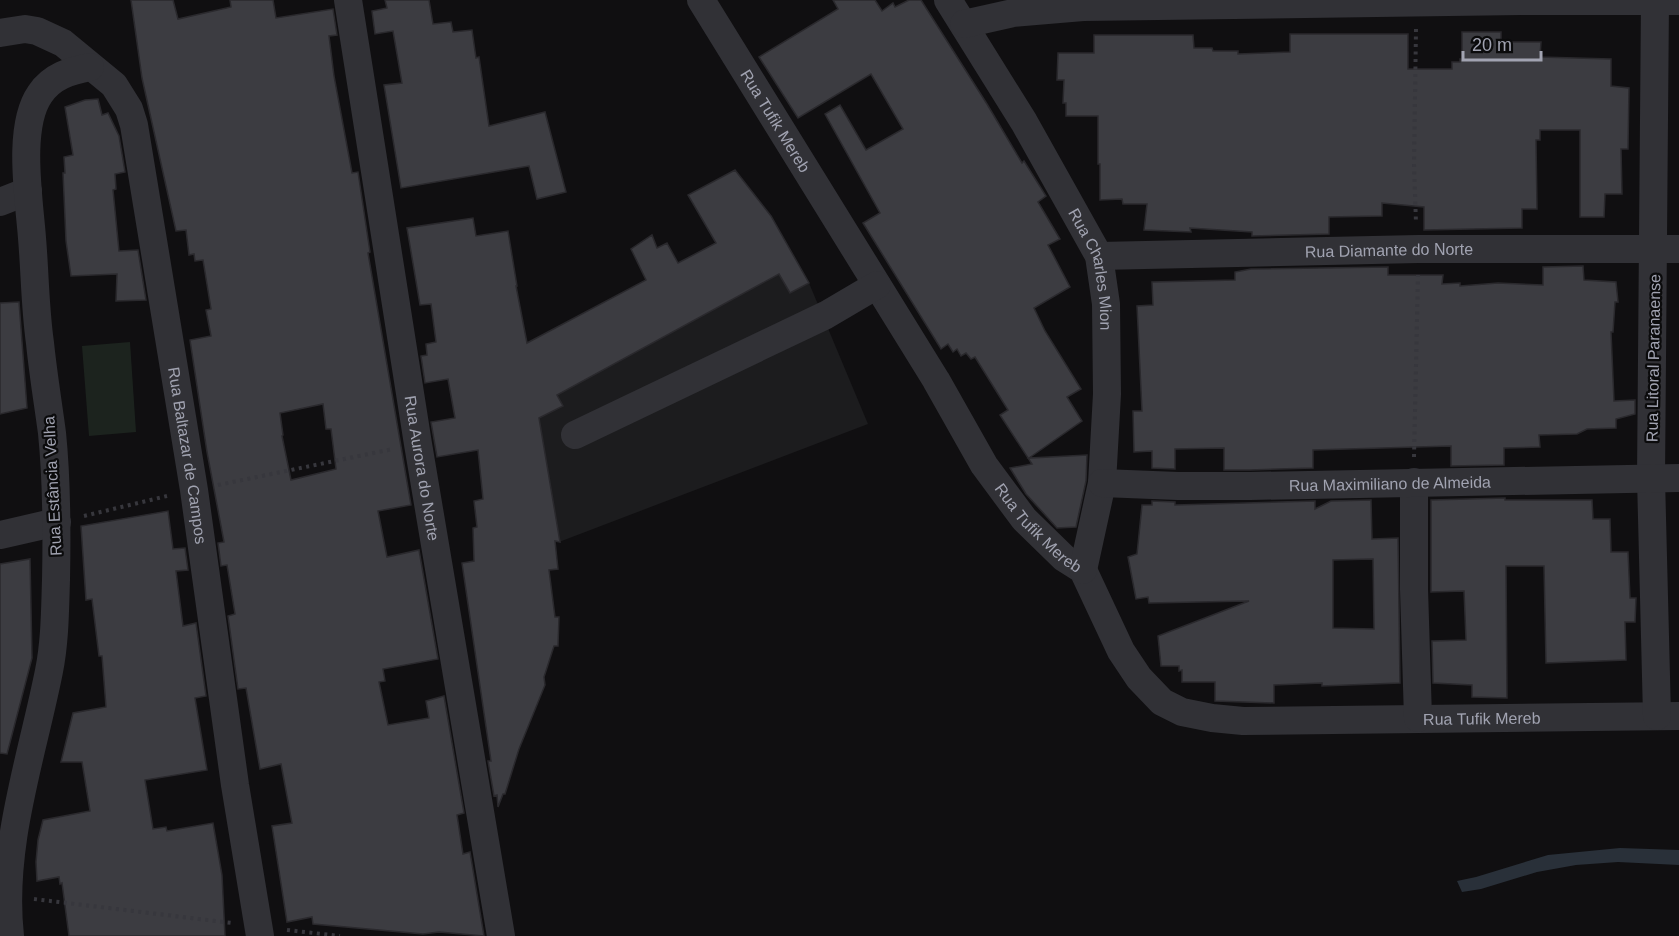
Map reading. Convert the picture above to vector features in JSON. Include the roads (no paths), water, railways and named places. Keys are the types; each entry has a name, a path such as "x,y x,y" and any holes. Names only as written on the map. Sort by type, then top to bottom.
{"street":[{"name":"Rua Aurora do Norte","path":"348,0 418,444 501,936"},
{"name":"Rua Tufik Mereb","path":"701,0 936,380 984,465 1024,519 1064,558 1083,570 1121,651 1139,678 1162,702 1182,712 1243,721 1668,716"},
{"name":"Rua Charles Mion","path":"948,0 1029,132 1099,256 1106,304 1108,370 1102,483 1083,570"},
{"path":"964,24 1013,13 1083,7 1663,1"},
{"name":"Rua Litoral Paranaense","path":"1663,1 1668,716"},
{"name":"Rua Baltazar de Campos","path":"12,31 37,31 63,43 77,53 118,90 129,109 134,125 194,490 235,785 259,931"},
{"name":"Rua Estância Velha","path":"10,936 7,896 8,857 14,821 12,773 51,660 54,633 57,522 52,435 39,340 28,191 27,134 30,114 39,94 51,81 67,72 90,67"},
{"path":"0,202 28,191"},
{"name":"Rua Diamante do Norte","path":"1099,256 1418,249 1666,250"},
{"path":"575,435 817,319 877,285"},
{"name":"Rua Maximiliano de Almeida","path":"1102,483 1226,486 1665,478"},
{"path":"1414,482 1414,589 1418,718"},
{"path":"0,535 57,522"}]}
